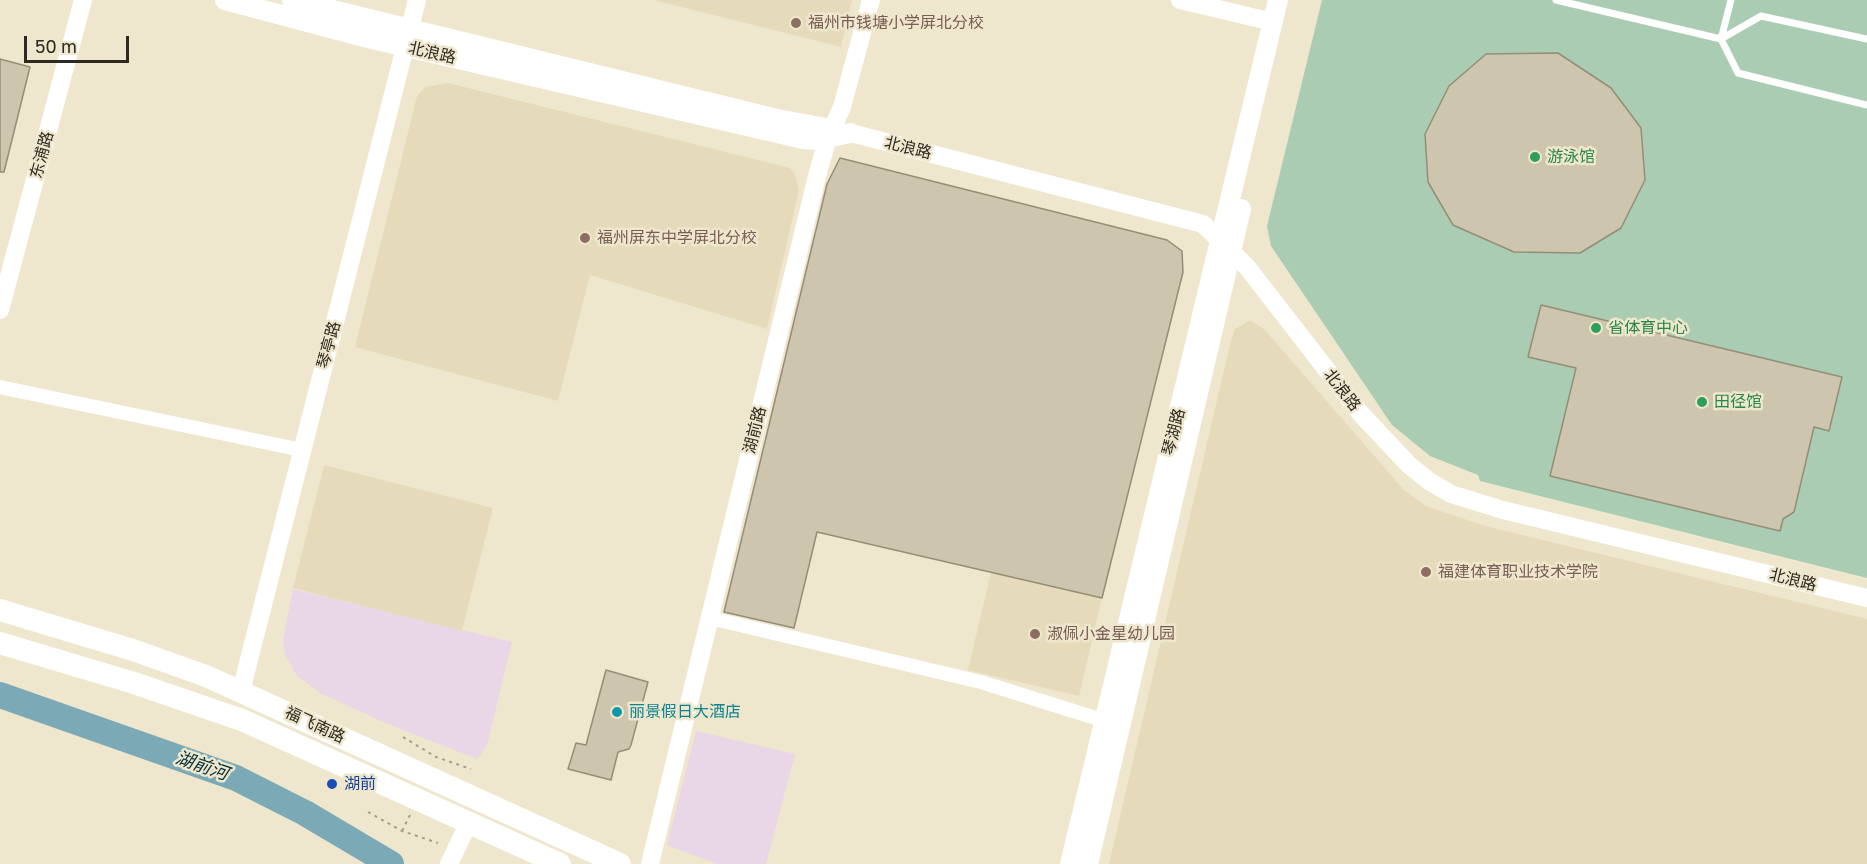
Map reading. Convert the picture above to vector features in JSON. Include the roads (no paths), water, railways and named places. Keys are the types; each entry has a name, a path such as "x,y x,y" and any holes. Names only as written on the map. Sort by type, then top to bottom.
{"main road":[{"name":"北浪路","path":"225,0 837,133"},
{"name":"北浪路","path":"292,0 407,38"},
{"name":"琴湖路","path":"1070,864 1226,244 1278,0"},
{"path":"1088,864 1226,244 1292,0"},
{"name":"福飞南路","path":"0,610 173,663 241,691 620,864"},
{"name":"福飞南路","path":"0,644 213,709 560,864"}],"street":[{"name":"东浦路","path":"0,310 83,0"},
{"name":"琴亭路","path":"241,691 417,0"},
{"name":"湖前路","path":"650,864 710,618 871,0"},
{"path":"1180,0 1273,22"},
{"name":"北浪路","path":"837,133 1203,224 1226,244 1372,427 1409,465 1438,487 1503,510 1867,598"},
{"path":"0,387 302,450"},
{"path":"710,618 981,682 1105,721"},
{"path":"449,864 469,822"}],"lane":[{"path":"1556,0 1721,39 1761,16 1867,39"},
{"path":"1731,0 1721,39 1738,73 1867,105"}],"waterway":[{"name":"湖前河","path":"0,695 236,778 305,813 391,864"}],"place":[{"name":"福州市钱塘小学屏北分校","path":"796,23"},
{"name":"游泳馆","path":"1535,157"},
{"name":"福州屏东中学屏北分校","path":"585,238"},
{"name":"省体育中心","path":"1596,328"},
{"name":"田径馆","path":"1702,402"},
{"name":"福建体育职业技术学院","path":"1426,572"},
{"name":"淑佩小金星幼儿园","path":"1035,634"},
{"name":"丽景假日大酒店","path":"617,712"},
{"name":"湖前","path":"332,784"}]}
